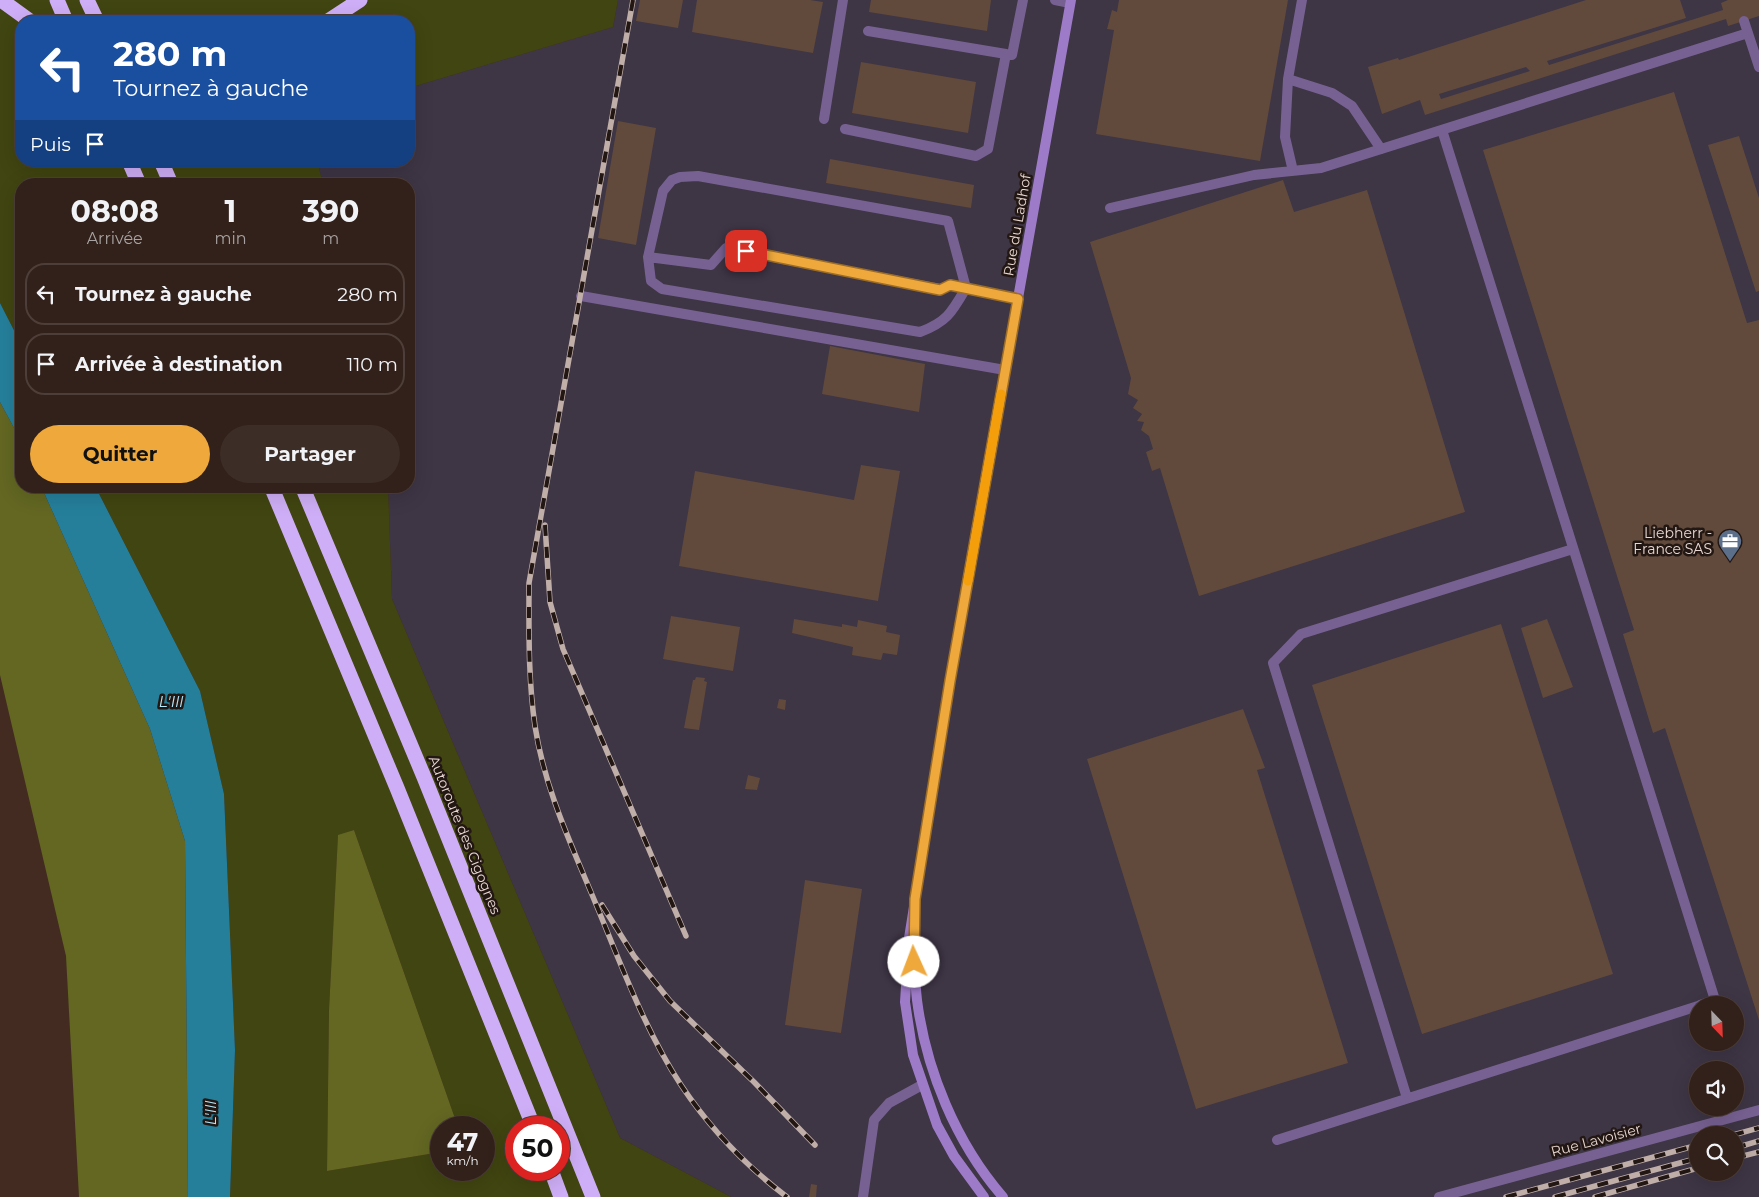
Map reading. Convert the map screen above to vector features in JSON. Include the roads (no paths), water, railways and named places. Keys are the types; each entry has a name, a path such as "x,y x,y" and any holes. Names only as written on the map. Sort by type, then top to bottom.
{"highway":[{"path":"1,0 21,15"},
{"path":"57,0 63,15"},
{"path":"87,0 94,15"},
{"path":"337,15 360,0"},
{"path":"273,493 401,798 529,1116"},
{"name":"Autoroute des Cigognes","path":"305,493 428,786 593,1197"},
{"path":"555,1181 561,1197"}],"main road":[{"name":"Rue du Ladhof","path":"984,1197 954,1156 937,1124 922,1085 914,1055 905,1002 909,938 950,681 1070,2"},
{"name":"Rue du Ladhof","path":"915,899 913,944 917,1000 935,1076 956,1126 990,1182 1003,1197"}],"street":[{"path":"824,119 843,0"},
{"path":"868,31 1012,55 1023,0"},
{"path":"1055,0 1070,2"},
{"path":"1292,171 1285,137 1288,79 1302,0"},
{"path":"1744,21 1759,67"},
{"path":"1110,208 1254,175 1321,168 1748,33"},
{"path":"844,129 976,156 988,149 1006,54"},
{"path":"1288,79 1332,93 1352,106 1381,149"},
{"path":"1442,130 1714,996"},
{"path":"698,176 948,221 966,288 950,316 936,326 920,332 662,289 651,281 648,257 664,191 672,180 680,177 698,176"},
{"path":"648,257 712,265 726,248 940,290 950,285 1018,299"},
{"path":"581,296 1005,370"},
{"path":"1407,1098 1274,663 1301,634 1573,549"},
{"path":"1277,1140 1689,1008"},
{"path":"863,1197 874,1120 889,1103 922,1085"},
{"name":"Rue Lavoisier","path":"1439,1197 1759,1110"}],"water":[{"path":"0,303 15,332 15,430 0,402"},
{"name":"L'Ill","path":"44,493 99,493 200,691 224,794 235,1050 230,1197 188,1197 185,841 150,729"}],"railway":[{"path":"633,0 529,583 530,672 535,726 551,792 623,969 655,1041 681,1085 716,1131 743,1159 787,1197"},
{"path":"545,525 550,602 563,649 686,936"},
{"path":"602,905 634,956 670,1001 754,1082 815,1145"},
{"path":"1744,1132 1759,1128"},
{"path":"1744,1145 1759,1141"},
{"path":"1506,1197 1689,1147"},
{"path":"1744,1156 1759,1152"},
{"path":"1555,1197 1689,1160"},
{"path":"1595,1197 1689,1171"}],"place":[{"name":"Liebherr - France SAS","path":"1730,562"}]}
